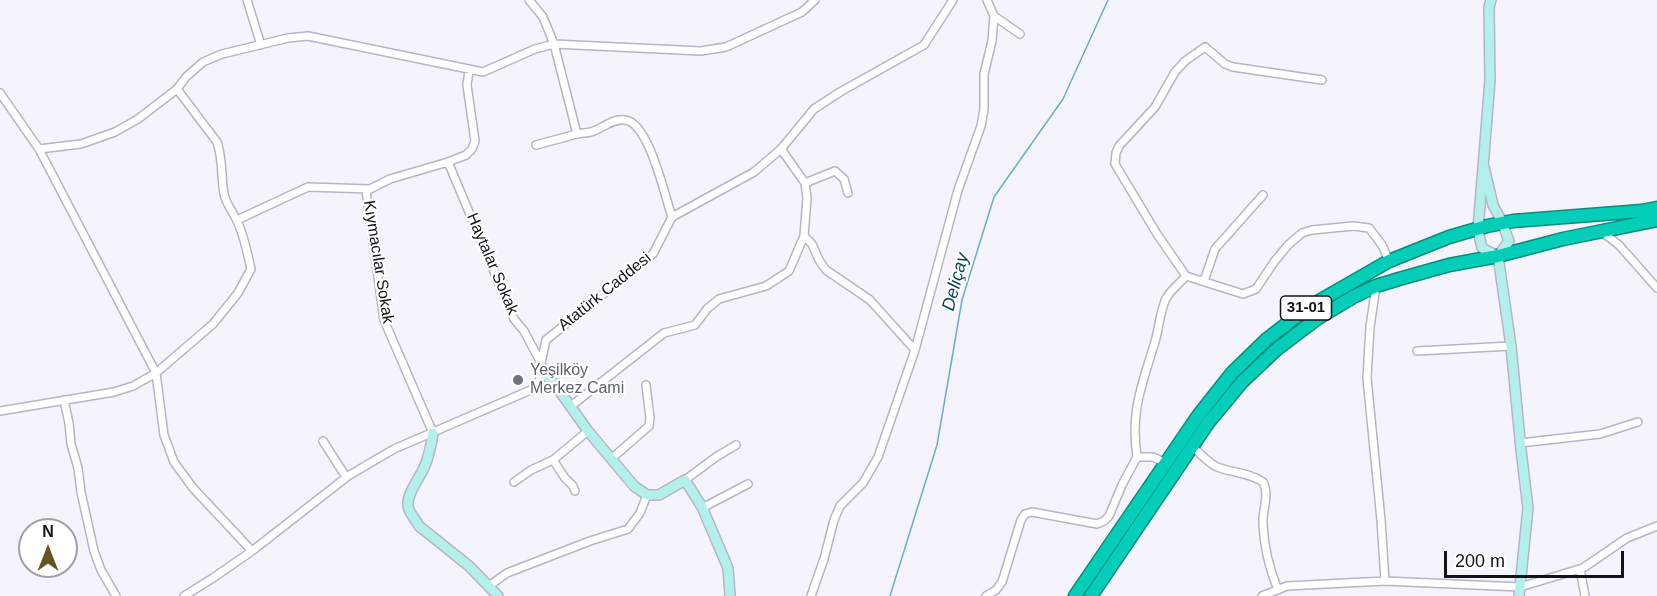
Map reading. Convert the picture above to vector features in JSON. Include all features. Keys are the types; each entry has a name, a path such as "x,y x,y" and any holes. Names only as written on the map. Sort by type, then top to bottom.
{"highway":[{"name":"31-01","path":"1075,596 1198,416 1232,373 1266,340 1307,308 1389,261 1449,237 1502,222 1657,208"},
{"name":"31-01","path":"1091,596 1192,446 1242,382 1277,348 1318,318 1376,286 1449,265 1657,220"}],"street":[{"path":"247,0 261,45"},
{"path":"529,0 543,17 554,44 577,134"},
{"path":"39,149 81,144 115,132 138,119 177,89 186,77 203,62 222,54 288,38 308,36 469,71 483,72 535,49 554,44 701,51 726,47 802,12 816,0"},
{"path":"536,145 591,132 616,121 627,120 637,126 650,148 672,217 754,172 782,149 814,109 924,45 953,0"},
{"path":"812,596 840,506 863,483 878,458 915,350 958,190 981,126 984,109 984,74 992,41 994,16 987,0"},
{"path":"1491,0 1489,7 1490,80 1478,230 1482,248 1498,256"},
{"path":"994,16 1020,34"},
{"path":"1322,80 1233,67 1225,64 1205,47 1185,61 1175,72 1155,107 1119,146 1115,164 1156,234 1186,276 1244,294 1256,289 1274,262 1302,233 1353,226 1369,228 1382,245 1389,261"},
{"path":"237,220 308,187 366,190 390,179 466,155 472,149 475,141 467,85 469,71"},
{"path":"0,411 114,392 133,386 156,373 213,324 238,292 251,269 237,220 224,195 218,142 177,89"},
{"path":"0,93 39,149 156,373 164,435 174,462 193,488 252,551"},
{"path":"571,406 664,333 695,325 711,304 719,299 766,286 789,271 804,236 807,198 805,183 782,149"},
{"name":"Haytalar Sokak","path":"448,162 514,319 524,331 543,368"},
{"path":"1484,167 1493,205 1509,241 1498,256 1511,346 1528,508 1520,591"},
{"path":"805,183 835,171 844,179 848,193"},
{"name":"Kıymacılar Sokak","path":"366,190 384,320 433,433"},
{"path":"1204,281 1215,249 1263,195"},
{"name":"Atatürk Caddesi","path":"184,596 252,551 346,477 394,449 533,389 543,368 546,340 653,254 672,217"},
{"path":"1601,231 1619,245 1657,288"},
{"path":"804,236 812,244 826,270 870,300 915,350"},
{"path":"987,596 1002,582 1021,520 1025,514 1032,512 1097,524 1109,516 1137,458 1134,436 1136,410 1166,298 1186,276"},
{"path":"1376,286 1370,327 1367,378 1385,581"},
{"path":"1417,351 1511,346"},
{"path":"543,368 588,431 634,486 646,495 659,495 736,445"},
{"path":"611,459 649,426 646,385"},
{"path":"64,400 94,551 101,570 116,596"},
{"path":"1520,443 1600,434 1638,422"},
{"path":"514,482 531,470 553,460 588,431"},
{"path":"433,433 431,451 407,502 409,512 419,526 469,566 498,596"},
{"path":"323,441 346,477"},
{"path":"1192,446 1214,465 1263,482 1266,493 1263,512 1267,560 1278,590"},
{"path":"1137,458 1153,457 1166,463"},
{"path":"553,460 575,491"},
{"path":"685,480 702,508 728,568 730,596"},
{"path":"702,508 748,484"},
{"path":"489,586 507,573 628,529 640,513 646,495"},
{"path":"1262,596 1287,586 1385,581 1520,591 1580,569 1627,538 1657,526"},
{"path":"1580,569 1585,596"}],"waterway":[{"name":"Deliçay","path":"890,596 937,445 962,300 994,197 1063,99 1108,0"}],"place":[{"name":"Yeşilköy Merkez Cami","path":"518,380"}]}
